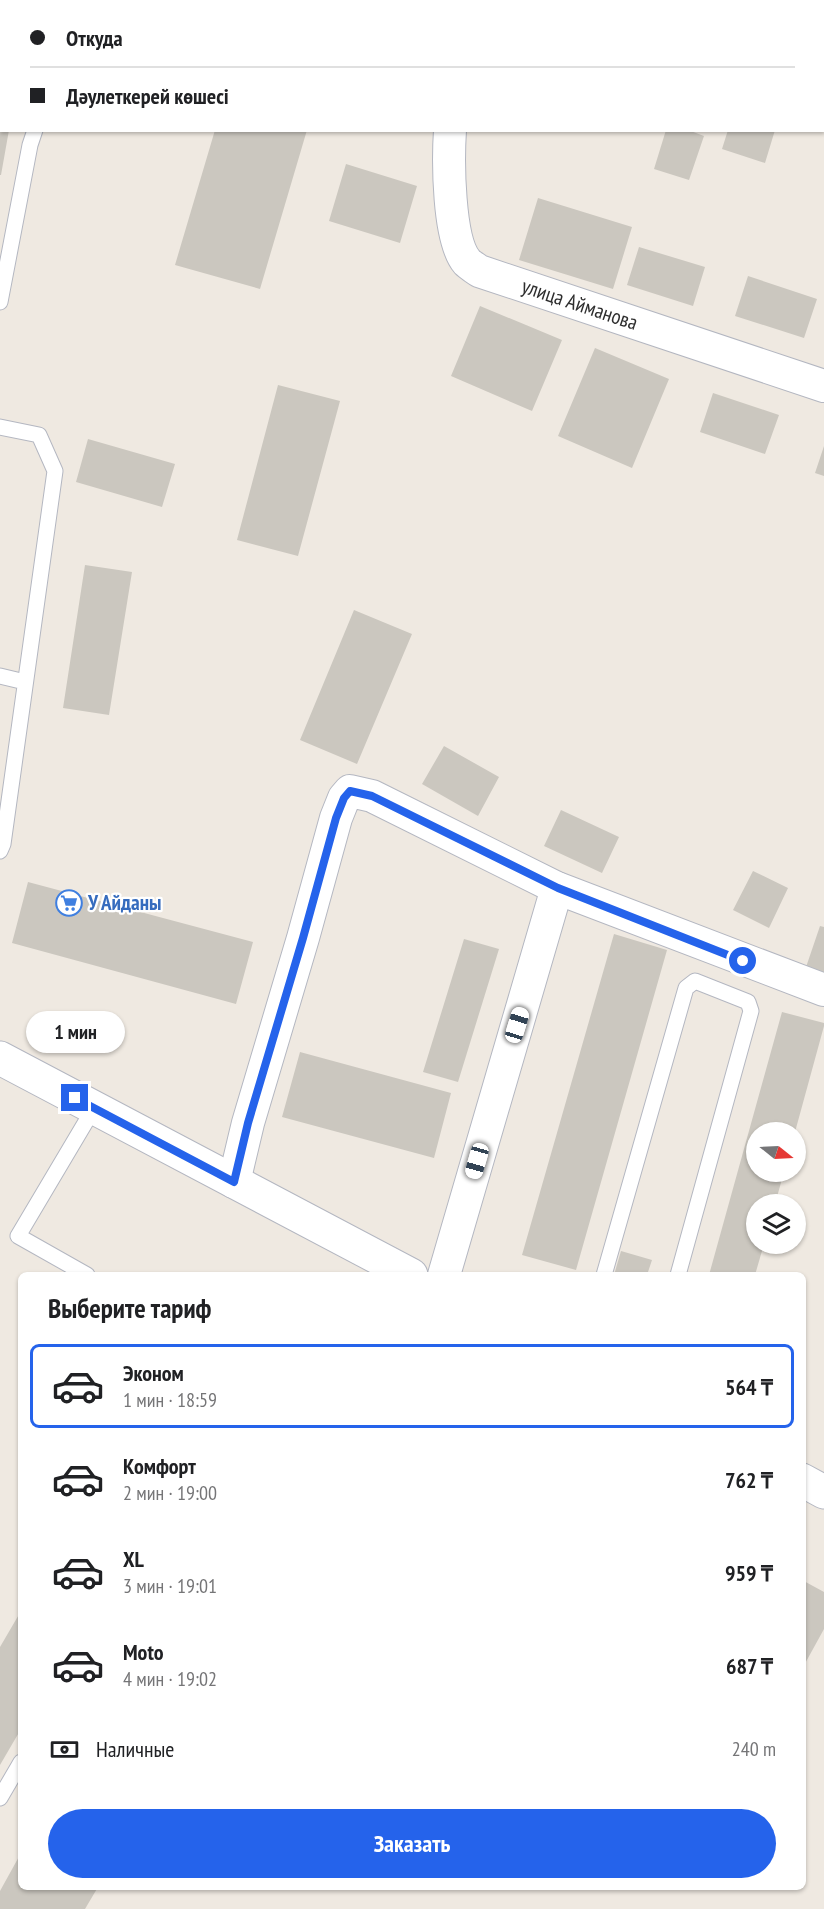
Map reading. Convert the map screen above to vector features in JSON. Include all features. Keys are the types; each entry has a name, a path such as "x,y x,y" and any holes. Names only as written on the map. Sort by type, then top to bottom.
{"main road":[{"path":"0,1058 405,1272"}],"street":[{"name":"улица Айманова","path":"450,132 451,201 457,239 467,262 479,271 824,386"},
{"path":"234,1182 248,1123 336,818 344,798 350,791 372,796 558,888 824,990"},
{"path":"445,1272 558,888"}],"lane":[{"path":"0,302 34,132"},
{"path":"0,427 39,435 55,471 3,844 0,851"},
{"path":"0,676 25,682"},
{"path":"605,1272 686,988 695,981 748,1002 751,1011 679,1272"},
{"path":"82,1272 18,1236 94,1108"},
{"path":"0,1798 18,1767"}],"building":[{"path":"0,132 9,132 1,175"},
{"path":"214,132 306,132 260,289 175,265"},
{"path":"665,132 693,132 704,136 689,180 654,169"},
{"path":"727,132 774,132 765,163 722,149"},
{"path":"346,164 417,186 400,243 329,221"},
{"path":"538,198 632,227 613,289 519,260"},
{"path":"639,247 705,267 693,306 627,285"},
{"path":"748,276 817,299 804,338 735,316"},
{"path":"480,306 562,340 532,411 451,376"},
{"path":"595,348 669,379 632,468 558,436"},
{"path":"278,385 340,401 298,556 237,540"},
{"path":"713,393 779,415 765,454 700,432"},
{"path":"88,439 175,464 162,507 76,482"},
{"path":"824,446 824,476 815,473"},
{"path":"85,565 132,572 109,715 63,708"},
{"path":"354,610 412,634 357,764 300,740"},
{"path":"444,746 499,777 478,816 422,784"},
{"path":"561,810 619,837 602,873 544,846"},
{"path":"753,871 788,888 769,928 733,910"},
{"path":"28,882 253,942 236,1004 12,943"},
{"path":"820,926 824,927 824,980 804,973"},
{"path":"614,934 667,950 576,1270 522,1255"},
{"path":"464,939 499,949 458,1082 423,1072"},
{"path":"782,1012 824,1023 798,1122 751,1122"},
{"path":"300,1052 451,1093 434,1158 282,1117"},
{"path":"746,1142 746,1182 781,1182 778,1194 746,1194 746,1254 761,1254 756,1272 710,1272"},
{"path":"621,1251 652,1260 648,1272 615,1272"},
{"path":"806,1582 824,1592 824,1629 806,1662"},
{"path":"18,1616 18,1734 0,1765 0,1647"},
{"path":"18,1858 18,1890 96,1890 85,1909 0,1909 0,1891"}],"place":[{"name":"У Айданы","path":"69,903"}],"route":[{"path":"75,1098 234,1182 248,1123 336,818 344,798 350,791 372,796 558,888 743,961"}]}
